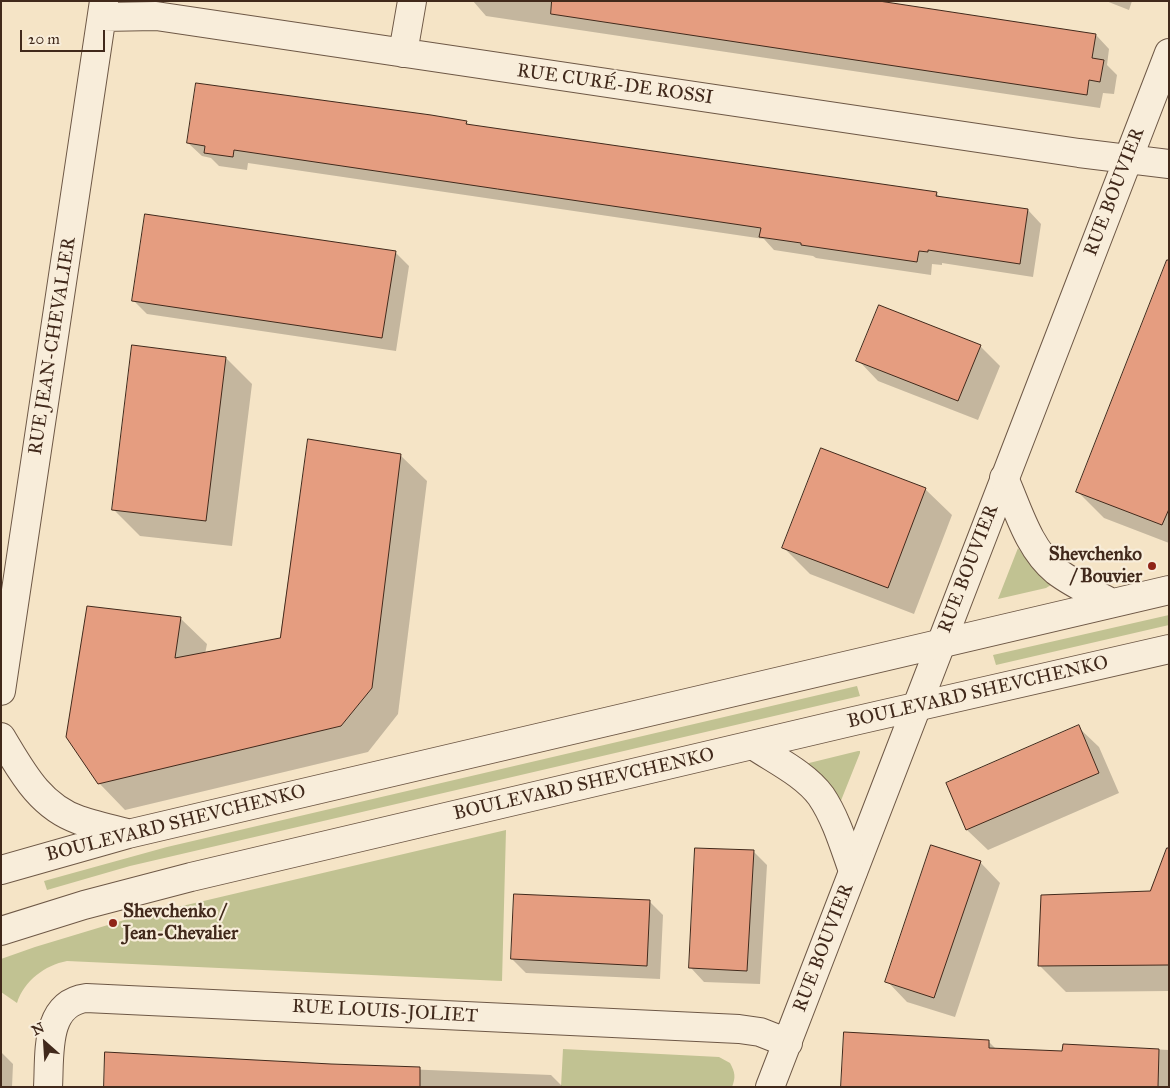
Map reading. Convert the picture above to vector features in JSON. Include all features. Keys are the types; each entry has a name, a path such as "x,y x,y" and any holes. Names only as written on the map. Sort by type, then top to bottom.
{"street":[{"path":"403,53 412,1"},
{"name":"RUE CURÉ-DE ROSSI","path":"103,9 1169,164"},
{"name":"RUE JEAN-CHEVALIER","path":"1,691 103,9"},
{"name":"RUE BOUVIER","path":"770,1087 1169,53"},
{"path":"1004,478 1032,541 1044,559 1073,583 1112,603"},
{"name":"BOULEVARD SHEVCHENKO","path":"1,870 128,834 1169,590"},
{"name":"BOULEVARD SHEVCHENKO","path":"1,931 84,905 191,877 1169,649"},
{"path":"1,737 28,782 58,810 78,820 128,834"},
{"path":"753,745 804,780 820,796 835,825 853,871"},
{"name":"RUE LOUIS-JOLIET","path":"48,1087 51,1043 55,1021 69,1004 86,998 740,1028 760,1032 788,1043"}],"green space":[{"path":"1018,548 1030,564 1051,585 1046,588 998,599"},
{"path":"1169,615 1169,625 996,665 993,655"},
{"path":"857,686 860,696 130,866 47,890 44,881 167,847"},
{"path":"858,751 860,753 840,803 805,764"},
{"path":"506,830 502,981 67,961 51,966 36,975 20,995 17,1003 1,992 1,959 35,947 131,918"},
{"path":"563,1049 719,1057 730,1063 734,1072 734,1080 732,1087 561,1087"}],"building":[{"path":"552,1 879,1 1096,34 1092,58 1104,60 1100,82 1089,80 1087,95 551,14"},
{"path":"196,83 431,115 467,121 466,124 937,192 936,196 1028,209 1020,264 928,250 928,252 919,251 917,262 759,237 761,228 234,150 233,157 204,153 205,146 187,143"},
{"path":"145,214 396,251 382,338 132,301"},
{"path":"1167,260 1169,260 1169,509 1162,525 1076,492"},
{"path":"879,305 981,345 958,401 856,361"},
{"path":"132,345 226,357 206,521 112,510"},
{"path":"308,439 401,454 372,688 341,726 98,784 66,737 87,606 181,617 175,658 280,638"},
{"path":"821,448 926,488 888,588 782,548"},
{"path":"1079,725 1099,773 966,830 946,783"},
{"path":"931,845 981,861 934,998 885,982"},
{"path":"695,848 754,850 747,971 689,968"},
{"path":"1167,848 1169,848 1169,965 1038,966 1041,895 1150,891"},
{"path":"514,894 650,900 647,966 511,959"},
{"path":"844,1032 989,1040 989,1048 1062,1051 1063,1044 1159,1049 1158,1087 841,1087"},
{"path":"105,1052 420,1067 420,1087 104,1087"}],"place":[{"name":"Shevchenko / Bouvier","path":"1152,566"},
{"name":"Shevchenko / Jean-Chevalier","path":"113,923"}]}
